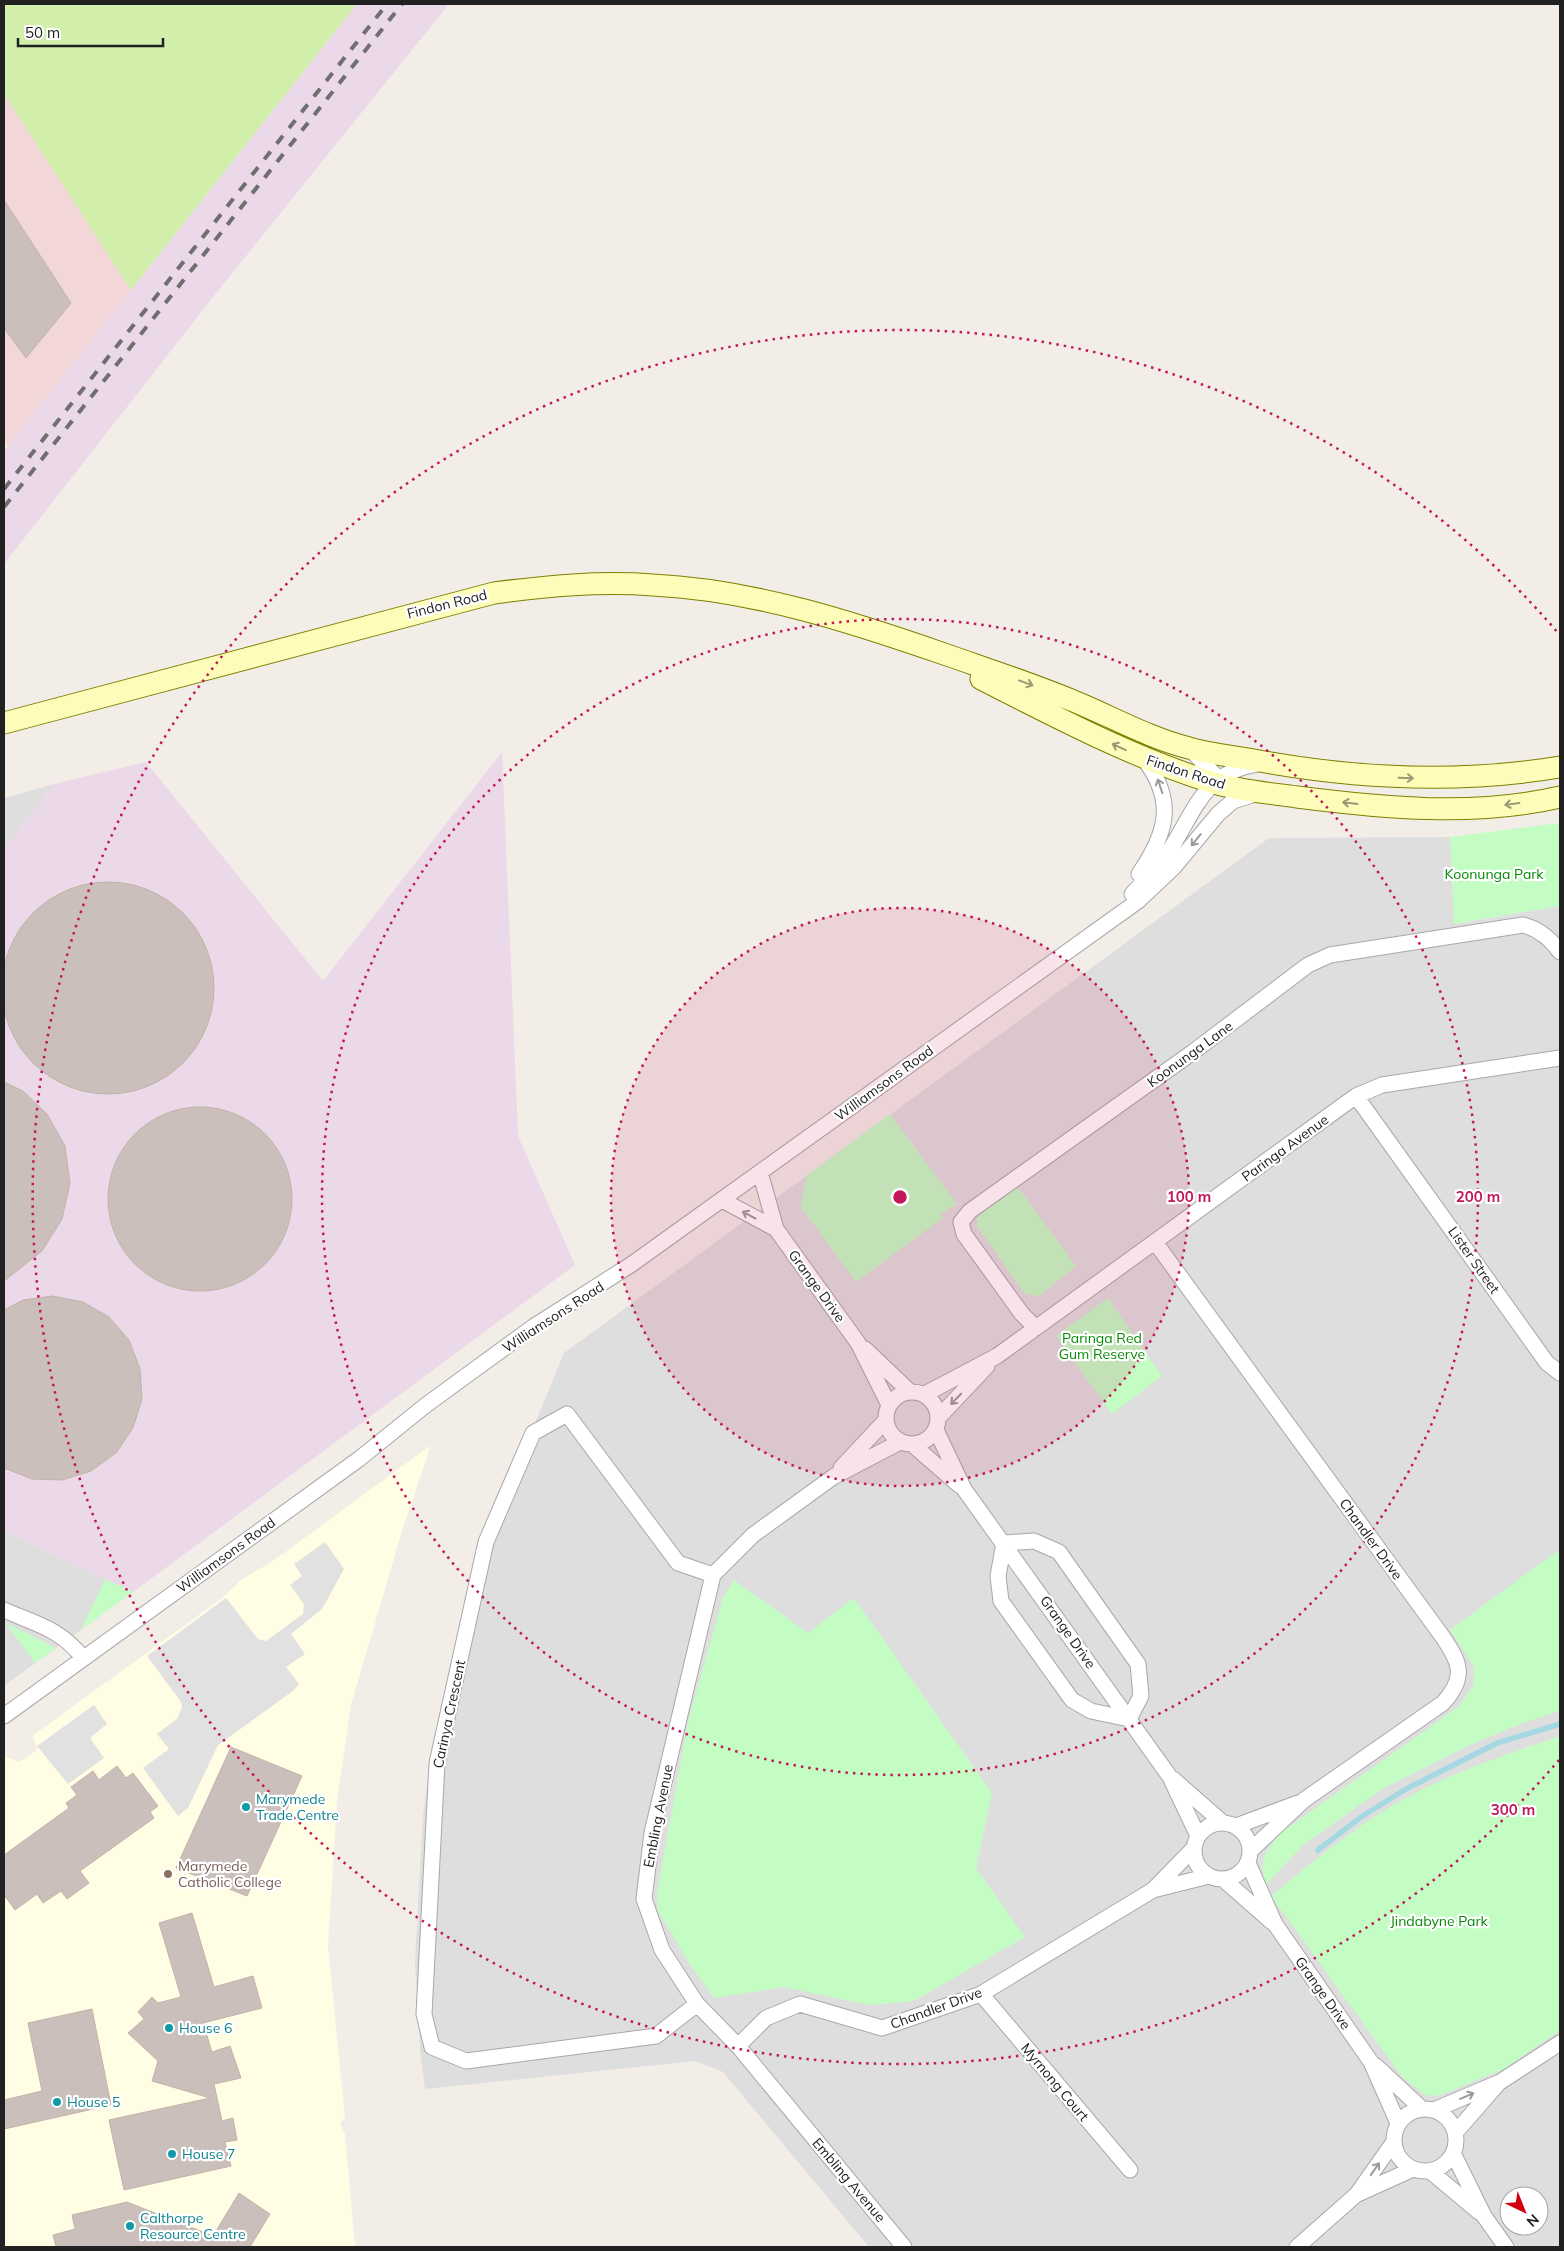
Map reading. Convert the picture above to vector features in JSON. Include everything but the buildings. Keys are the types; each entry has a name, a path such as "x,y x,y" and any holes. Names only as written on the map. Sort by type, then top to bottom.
{"street":[{"name":"Findon Road","path":"4,723 494,592 564,584 664,586 720,592 818,613 898,638 1067,698 1156,738 1190,749 1315,772 1414,778 1483,778 1560,767"},
{"name":"Findon Road","path":"898,638 1144,759 1216,782 1262,792 1373,806 1432,809 1494,807 1560,797"},
{"path":"1190,749 1202,760 1223,793 1223,802 1218,814"},
{"path":"1106,923 1154,852 1163,830 1165,814 1163,791 1157,776 1144,759"},
{"path":"1216,782 1231,771 1266,763"},
{"name":"Williamsons Road","path":"1106,923 1165,858 1204,792 1216,782"},
{"name":"Williamsons Road","path":"4,1716 359,1459 426,1405 533,1327 614,1277 1138,901 1174,867 1218,814 1234,801 1262,792"},
{"name":"Koonunga Lane","path":"1036,1328 1022,1314 964,1234 961,1222 970,1211 1193,1052 1308,965 1330,955 1523,925 1536,929 1553,942 1560,952"},
{"name":"Paringa Avenue","path":"925,1394 997,1356 1356,1096 1382,1085 1560,1058"},
{"name":"Lister Street","path":"1356,1096 1547,1363 1560,1372"},
{"name":"Grange Drive","path":"760,1172 776,1229 858,1343 889,1405"},
{"name":"Grange Drive","path":"722,1200 776,1229"},
{"name":"Chandler Drive","path":"1155,1242 1442,1636 1457,1660 1460,1671 1452,1694 1443,1702 1304,1800 1249,1857"},
{"name":"Grange Drive","path":"858,1343 909,1391"},
{"name":"Paringa Avenue","path":"938,1424 997,1356"},
{"path":"713,1575 753,1535 833,1477 885,1421 889,1405 897,1396 909,1391 925,1394 934,1403 938,1424 928,1440 906,1444 833,1477"},
{"name":"Carinya Crescent","path":"698,2004 656,2036 466,2061 432,2048 424,2014 436,1763 486,1542 533,1433 567,1414 678,1563 713,1575"},
{"path":"885,1421 891,1435 906,1444"},
{"name":"Grange Drive","path":"938,1424 964,1489 1170,1777 1196,1842"},
{"name":"Grange Drive","path":"906,1444 964,1489"},
{"path":"1034,1542 1059,1552 1138,1664 1141,1696 1129,1719 1091,1711 1072,1700 1000,1601 998,1576 1004,1543 1034,1542"},
{"name":"Embling Avenue","path":"713,1575 652,1832 644,1899 662,1950 698,2004 738,2046 904,2247"},
{"path":"4,1610 57,1633 71,1643 83,1658"},
{"name":"Grange Drive","path":"1170,1777 1230,1825"},
{"name":"Chandler Drive","path":"1230,1825 1304,1800"},
{"path":"1230,1825 1245,1835 1249,1857 1238,1874 1216,1878 1198,1865 1196,1842 1206,1828 1230,1825"},
{"name":"Chandler Drive","path":"738,2046 766,2018 800,2004 882,2028 981,1994 1153,1890 1196,1842"},
{"name":"Grange Drive","path":"1249,1857 1275,1924 1371,2062 1398,2123"},
{"name":"Grange Drive","path":"1216,1878 1275,1924"},
{"name":"Chandler Drive","path":"1153,1890 1216,1878"},
{"name":"Myrnong Court","path":"981,1994 1130,2170"},
{"path":"1297,2247 1357,2194 1393,2143 1398,2123 1410,2112 1428,2109 1500,2082 1560,2043"},
{"name":"Grange Drive","path":"1371,2062 1428,2109"},
{"path":"1455,2133 1500,2082"},
{"path":"1357,2194 1414,2169 1430,2171 1445,2164 1453,2153 1455,2133 1449,2119 1428,2109"},
{"path":"1393,2143 1399,2157 1414,2169"},
{"path":"1453,2153 1484,2216 1506,2247"},
{"path":"1430,2171 1484,2216"}],"shaded area":[{"path":"357,4 449,4 213,297 4,564 4,451"},
{"path":"4,94 131,290 8,446 4,440"},
{"path":"502,752 518,1136 575,1265 133,1592 4,1531 4,850 54,784 146,762 323,981"},
{"path":"54,784 4,850 4,798"},
{"path":"1450,837 1455,924 1560,906 1560,2247 869,2247 723,2072 695,2061 425,2089 420,2050 415,1962 423,1815 431,1758 481,1554 564,1353 1269,838"},
{"name":"Marymede Catholic College","path":"431,1445 402,1531 351,1705 337,1802 328,1946 345,2118 340,2124 345,2134 355,2247 4,2247 4,1756 19,1762 28,1757 38,1749 32,1736 221,1599 241,1580 273,1561"},
{"path":"4,1531 133,1592 4,1686"},
{"path":"325,1542 344,1569 322,1609 291,1634 305,1654 286,1667 299,1684 293,1691 218,1745 188,1808 178,1816 143,1768 169,1749 157,1734 177,1719 182,1708 181,1702 147,1656 226,1598 258,1639 266,1641 303,1614 304,1604 290,1585 302,1576 294,1564"},
{"path":"94,1705 107,1724 90,1738 104,1758 68,1784 37,1746"}],"green space":[{"path":"4,4 357,4 131,290 4,94"},
{"name":"Koonunga Park","path":"1560,823 1560,906 1454,924 1450,837"},
{"path":"890,1114 957,1204 941,1214 943,1218 856,1282 801,1207 807,1175"},
{"path":"1017,1186 1076,1266 1039,1296 1025,1294 977,1226 978,1214"},
{"name":"Paringa Red Gum Reserve","path":"1108,1298 1162,1376 1112,1414 1056,1336"},
{"path":"1560,1549 1560,1711 1523,1723 1472,1744 1384,1788 1303,1845 1266,1885 1263,1862 1267,1850 1282,1832 1458,1707 1474,1685 1474,1667 1450,1630"},
{"path":"105,1579 133,1592 81,1630"},
{"path":"734,1580 808,1633 854,1598 992,1793 976,1868 1025,1937 914,2001 869,2005 784,1987 714,1998 691,1966 658,1911 657,1893 688,1722 723,1598"},
{"path":"6,1623 56,1648 35,1663"},
{"name":"Jindabyne Park","path":"1560,1736 1560,2030 1504,2069 1438,2096 1425,2095 1403,2078 1271,1896 1348,1835 1416,1792 1456,1774"}],"waterway":[{"path":"1318,1850 1361,1817 1406,1789 1497,1743 1560,1724"}],"railway":[{"path":"4,489 387,4"},
{"path":"4,507 402,4"}],"place":[{"name":"Marymede Trade Centre","path":"246,1807"},
{"name":"Marymede Catholic College","path":"168,1874"},
{"name":"House 6","path":"169,2028"},
{"name":"House 5","path":"57,2102"},
{"name":"House 7","path":"172,2154"},
{"name":"Calthorpe Resource Centre","path":"130,2226"}]}
